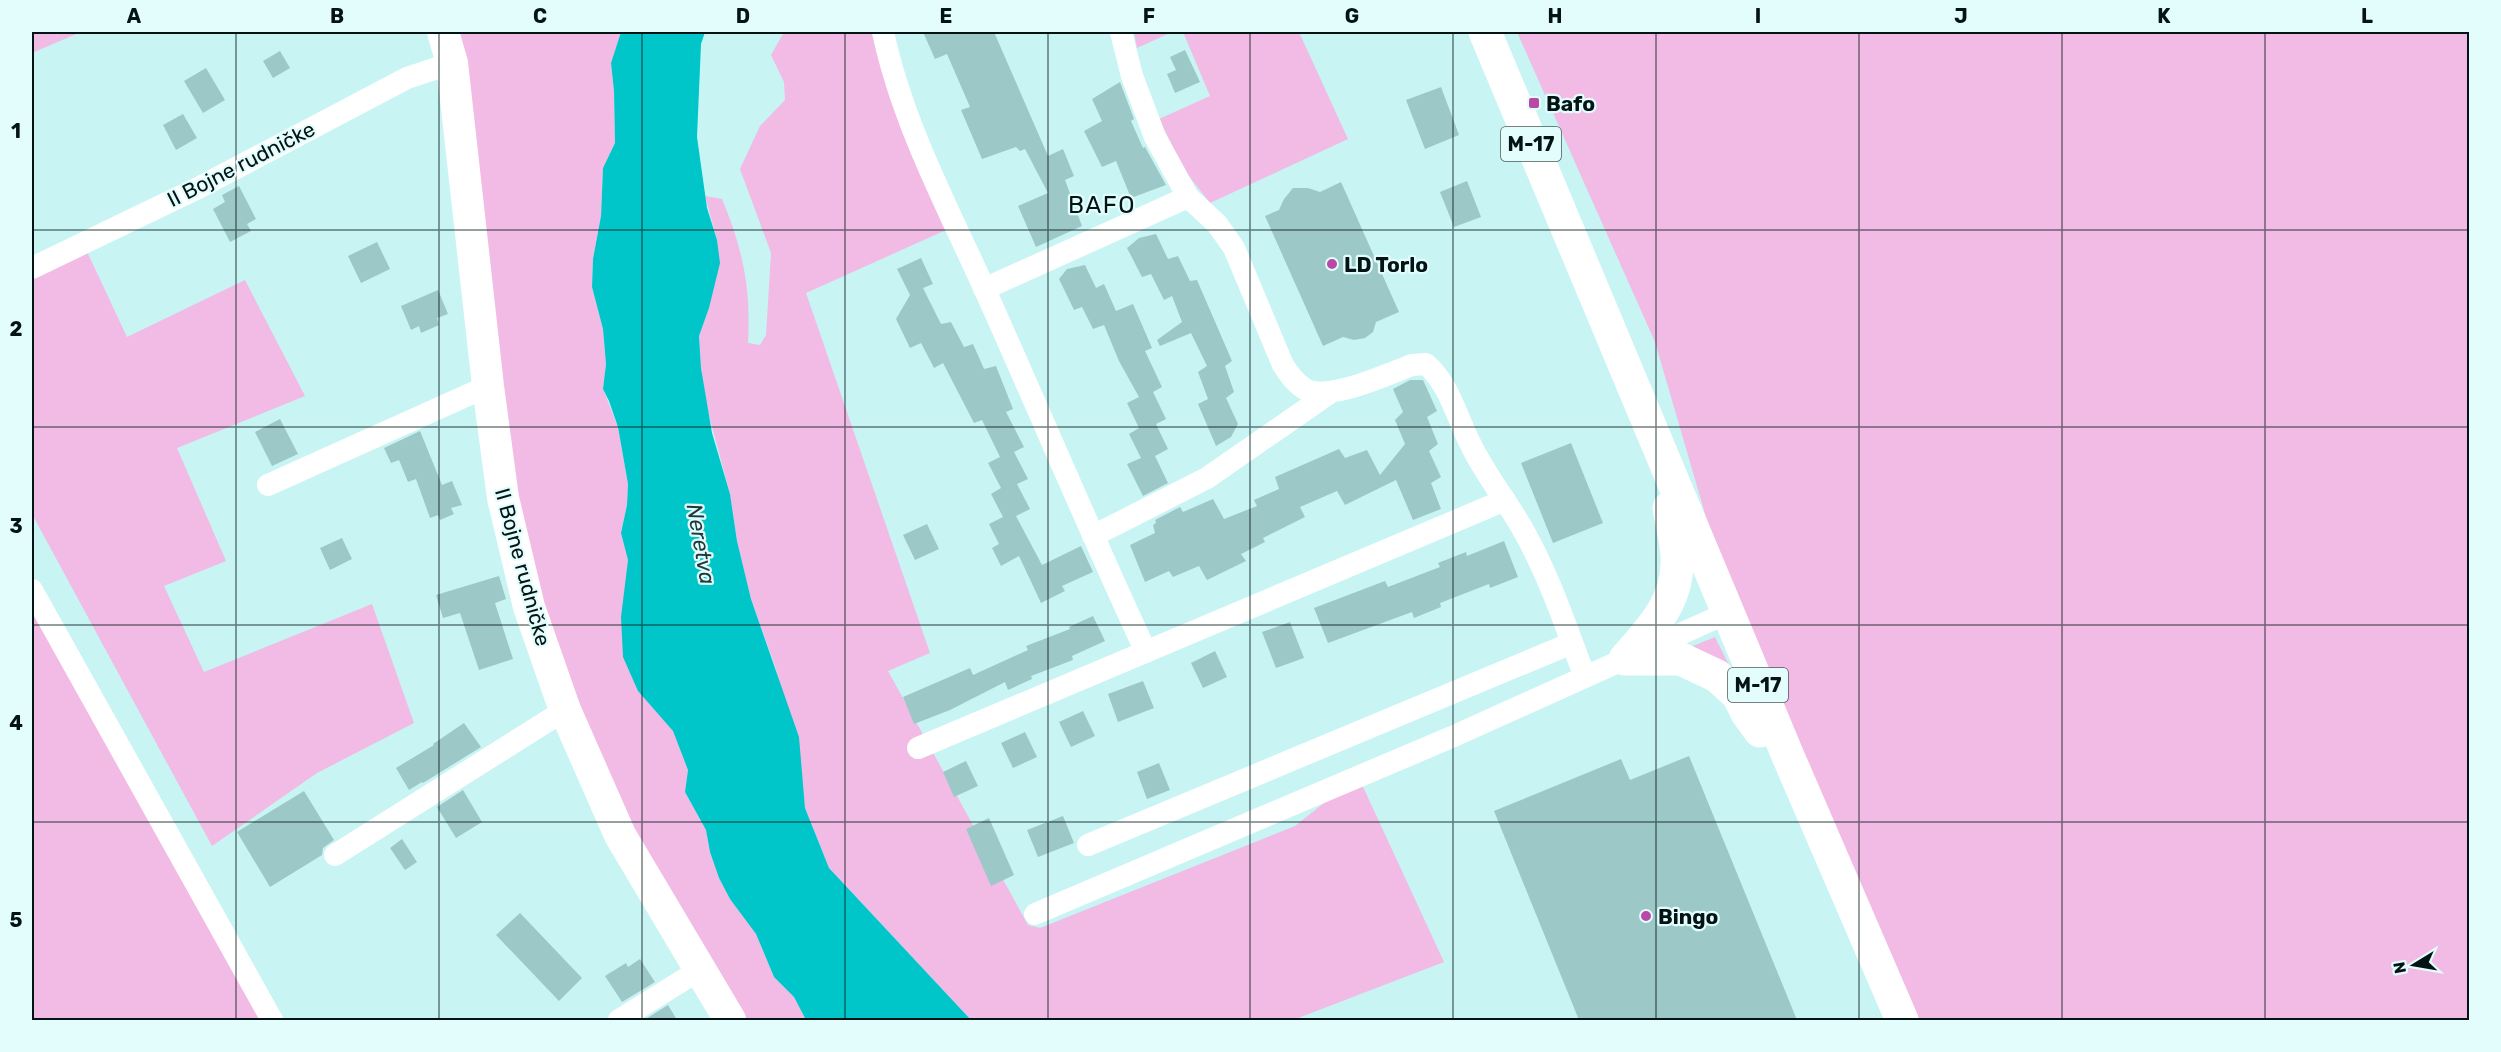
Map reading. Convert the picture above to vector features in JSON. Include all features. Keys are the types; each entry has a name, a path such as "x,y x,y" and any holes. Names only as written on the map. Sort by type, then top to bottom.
{"main road":[{"name":"M-17","path":"1485,32 1727,613 1902,1020"},
{"path":"1625,659 1657,622 1667,606 1678,566 1661,456"},
{"path":"1625,659 1662,657 1681,659 1717,676 1738,695 1747,713 1766,739 1788,756"}],"street":[{"name":"II Bojne rudničke","path":"443,32 452,63 488,386 503,498 529,607 565,710 620,835 650,890 730,1020"},
{"path":"883,32 890,62 932,176 1146,652"},
{"path":"1121,32 1142,106 1155,136 1188,197 1217,224 1234,248 1283,365 1289,374 1306,390 1316,393 1331,392 1412,365 1426,364 1447,391 1470,443 1528,537 1585,677"},
{"name":"II Bojne rudničke","path":"32,268 200,187 407,78 452,63"},
{"path":"984,289 1188,197"},
{"path":"268,485 488,386"},
{"path":"1093,536 1207,478 1331,392"},
{"path":"918,748 1505,500"},
{"path":"32,590 272,1020"},
{"path":"1035,914 1454,736 1727,613"},
{"path":"1088,845 1572,643"},
{"path":"335,855 565,710"},
{"path":"619,1020 700,969"}],"shaded area":[{"path":"32,32 81,32 32,53"},
{"path":"443,32 621,32 611,63 615,143 603,168 601,216 593,259 592,287 603,329 606,364 603,389 618,427 628,484 627,505 621,533 628,560 626,581 638,691 673,730 688,770 685,792 706,830 710,852 719,878 730,899 756,934 774,977 794,997 806,1020 730,1020 701,969 529,607"},
{"path":"784,32 883,32 955,226 806,293 930,653 888,671 1028,925 1040,928 1295,826 1358,776 1444,962 1293,1020 971,1020 829,868 805,808 802,779 776,669 751,599 737,541 730,494 707,408 699,336 709,308 717,240 705,196 722,199 740,252 747,287 748,343 760,345 766,335 771,253 740,169 760,126 785,100 784,82 771,55"},
{"path":"1134,32 1172,32 1137,48"},
{"path":"1183,32 1299,32 1348,139 1210,203 1185,171 1159,119 1210,96"},
{"path":"1517,32 2469,32 2469,1020 1915,1020 1708,524 1655,342"},
{"path":"83,243 127,337 245,280 305,396 177,448 226,561 164,586 204,672 372,604 414,723 317,773 212,846 32,514 32,268"},
{"path":"32,599 263,1020 32,1020"},
{"path":"1715,637 1734,675 1683,650"}],"water":[{"name":"Neretva","path":"621,32 705,32 701,44 697,137 707,208 717,240 720,263 709,308 699,336 701,368 712,433 730,494 737,541 751,599 799,737 805,808 829,868 971,1020 806,1020 794,997 774,977 756,934 730,899 719,878 710,852 706,830 685,792 688,770 673,731 638,691 623,657 621,617 628,560 621,533 627,505 628,484 618,427 603,389 606,364 603,329 592,287 593,259 601,216 603,168 615,143 611,63"}],"building":[{"path":"923,32 994,32 1048,156 1063,149 1074,176 1065,180 1082,226 1036,247 1018,206 1048,193 1025,149 1020,151 1016,147 982,159 961,110 970,107 947,54 935,59"},
{"path":"1185,50 1200,82 1175,93 1167,74 1176,70 1170,57"},
{"path":"280,51 290,68 273,78 263,61"},
{"path":"206,68 225,100 203,113 184,81"},
{"path":"1120,82 1134,119 1131,121 1143,148 1145,147 1166,185 1131,198 1116,161 1102,167 1084,131 1102,121 1092,99"},
{"path":"1441,87 1459,135 1425,149 1406,100"},
{"path":"183,114 197,138 176,150 163,125"},
{"path":"1467,181 1481,217 1454,227 1440,192"},
{"name":"LD Torlo","path":"1341,182 1399,312 1376,322 1373,332 1365,338 1354,340 1343,337 1323,346 1265,216 1279,210 1293,188 1308,188 1320,192"},
{"path":"239,186 256,219 247,224 251,231 230,242 213,209 225,202 222,195"},
{"path":"1156,234 1168,259 1178,256 1190,281 1197,280 1232,361 1225,366 1234,392 1226,398 1238,424 1231,437 1216,446 1198,404 1208,399 1198,372 1207,366 1191,333 1160,346 1157,340 1182,322 1172,296 1164,300 1151,274 1142,277 1127,248 1139,238"},
{"path":"377,242 390,269 361,283 348,256"},
{"path":"921,258 933,284 923,288 941,324 951,322 964,347 973,344 984,369 996,366 1013,409 1006,412 1024,447 1014,452 1028,479 1017,484 1030,509 1016,516 1042,565 1081,546 1093,572 1062,586 1065,591 1041,603 1019,556 1001,566 992,548 999,544 989,524 1003,517 991,494 1001,488 988,463 1000,457 982,420 974,423 943,363 934,368 921,343 910,348 896,319 910,295 897,269"},
{"path":"1085,265 1096,288 1104,284 1116,311 1133,304 1152,348 1145,351 1162,387 1153,392 1166,419 1156,424 1168,449 1155,456 1168,483 1143,496 1127,464 1141,458 1129,434 1139,428 1127,403 1139,397 1119,361 1104,325 1093,329 1082,307 1074,310 1059,279 1067,269"},
{"path":"438,290 448,314 437,318 439,325 421,333 419,326 411,330 401,306"},
{"path":"1410,380 1423,380 1437,411 1427,417 1438,444 1429,451 1441,477 1431,483 1441,509 1413,520 1396,480 1345,505 1337,491 1300,507 1305,517 1263,538 1265,542 1241,554 1246,561 1207,580 1199,566 1173,577 1169,571 1145,582 1130,545 1155,533 1153,525 1156,523 1155,520 1180,507 1183,512 1213,499 1224,519 1257,506 1254,500 1279,489 1275,477 1339,449 1345,458 1367,450 1380,475 1405,444 1395,420 1403,412 1393,389"},
{"path":"280,419 298,454 272,466 255,432"},
{"path":"420,431 442,485 452,481 462,505 451,508 454,514 440,520 438,515 430,518 416,479 408,482 399,460 391,463 384,448"},
{"path":"1571,443 1603,523 1553,543 1521,463"},
{"path":"927,524 939,549 915,560 903,535"},
{"path":"342,538 352,559 330,570 320,548"},
{"path":"1504,541 1518,577 1490,588 1489,584 1440,603 1441,607 1414,618 1412,612 1328,643 1314,608 1385,581 1388,587 1440,567 1438,563 1466,552 1467,556"},
{"path":"499,576 506,599 495,603 513,659 479,670 460,613 443,618 436,595"},
{"path":"1093,616 1105,641 1072,656 1073,660 1031,676 1032,679 1008,690 1005,682 950,710 914,724 903,697 970,668 973,675 1028,650 1026,646 1070,629 1069,627"},
{"path":"1290,622 1304,658 1276,668 1262,632"},
{"path":"1215,651 1227,677 1203,688 1191,663"},
{"path":"1143,681 1154,708 1118,722 1108,694"},
{"path":"1083,711 1095,736 1071,747 1059,722"},
{"path":"464,723 481,747 409,790 396,768"},
{"path":"1025,732 1037,757 1013,768 1001,743"},
{"name":"Bingo","path":"1689,756 1797,1020 1579,1020 1494,811 1621,759 1630,780"},
{"path":"966,761 978,786 954,797 943,772"},
{"path":"1159,763 1170,790 1147,799 1137,772"},
{"path":"463,790 482,822 456,838 437,807"},
{"path":"304,791 334,840 323,848 322,855 270,887 237,832"},
{"path":"1063,816 1074,843 1038,857 1027,830"},
{"path":"989,818 1014,875 991,886 966,829"},
{"path":"402,839 417,862 405,870 390,848"},
{"path":"520,913 582,978 559,1001 496,935"},
{"path":"640,959 655,982 622,1002 605,976 626,963 628,967"},
{"path":"668,1005 677,1020 644,1020"}],"place":[{"name":"Bafo","path":"1534,103"},
{"name":"LD Torlo","path":"1332,264"},
{"name":"Bingo","path":"1646,916"}],"district":[{"name":"BAFO","path":"1102,205"}]}
